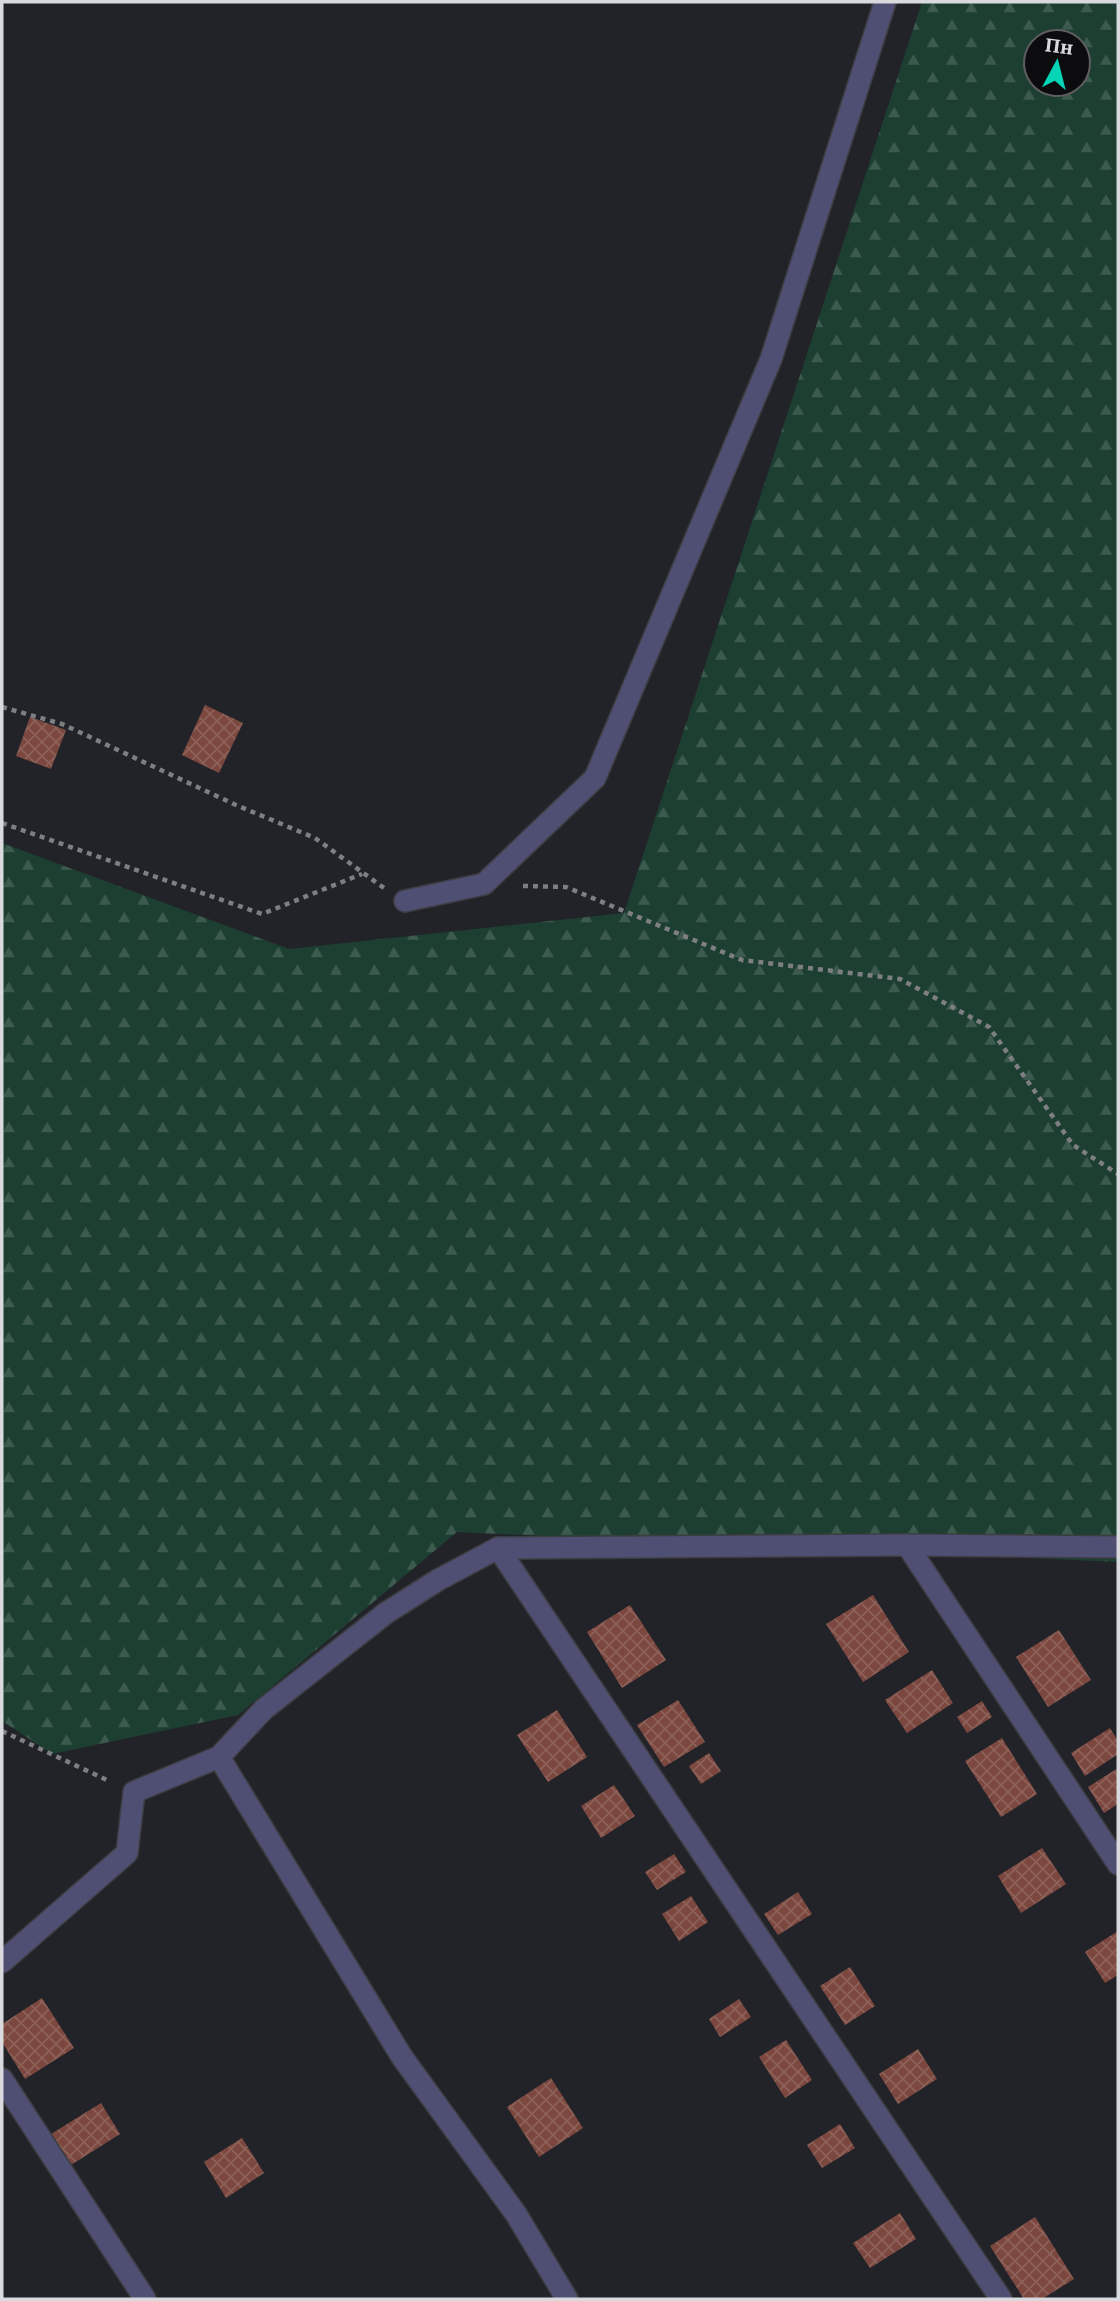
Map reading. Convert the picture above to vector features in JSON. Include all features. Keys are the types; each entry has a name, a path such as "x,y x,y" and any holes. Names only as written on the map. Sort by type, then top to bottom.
{"street":[{"path":"405,901 484,884 596,778 771,359 885,2"},
{"path":"907,1545 1118,1864"},
{"path":"2,1962 127,1853 134,1792 219,1756 264,1709 386,1612 498,1548 907,1545 1118,1547"},
{"path":"498,1548 1001,2299"},
{"path":"219,1756 402,2057 516,2214 567,2299"},
{"path":"2,2079 145,2299"}],"path":[{"path":"2,707 62,724 236,805 315,838 362,874 405,901"},
{"path":"2,823 262,914 362,874"},
{"path":"484,884 566,887 742,960 900,979 989,1027 1073,1145 1118,1174"},
{"path":"2,1731 134,1792"}],"green space":[{"path":"922,2 1118,2 1118,1562 457,1532 238,1715 52,1754 2,1721 2,843 289,949 624,913"}],"building":[{"path":"205,705 243,723 219,773 182,755"},
{"path":"30,717 66,730 51,769 16,756"},
{"path":"873,1595 909,1652 863,1682 826,1624"},
{"path":"630,1605 666,1660 622,1688 587,1632"},
{"path":"1059,1630 1091,1680 1048,1707 1016,1657"},
{"path":"932,1670 953,1703 907,1733 885,1700"},
{"path":"678,1700 705,1742 664,1767 637,1725"},
{"path":"982,1701 992,1717 967,1733 957,1717"},
{"path":"557,1710 587,1757 548,1782 517,1735"},
{"path":"1110,1728 1118,1741 1118,1754 1085,1776 1071,1753"},
{"path":"1002,1738 1037,1794 1001,1817 965,1761"},
{"path":"709,1753 721,1771 701,1784 689,1766"},
{"path":"1118,1768 1118,1804 1104,1813 1088,1787"},
{"path":"614,1785 635,1816 601,1838 581,1806"},
{"path":"1042,1848 1066,1884 1021,1913 998,1876"},
{"path":"674,1854 686,1872 657,1890 645,1872"},
{"path":"798,1892 812,1914 778,1935 764,1914"},
{"path":"691,1896 708,1922 679,1941 662,1914"},
{"path":"1118,1931 1118,1975 1105,1983 1085,1952"},
{"path":"850,1967 875,2006 845,2025 820,1986"},
{"path":"42,1998 74,2048 25,2079 2,2042 2,2024"},
{"path":"739,1999 751,2017 720,2037 709,2019"},
{"path":"786,2040 812,2080 785,2098 759,2057"},
{"path":"918,2049 937,2079 898,2104 879,2074"},
{"path":"551,2078 583,2128 539,2157 507,2107"},
{"path":"101,2103 120,2134 71,2165 51,2134"},
{"path":"840,2124 855,2148 822,2168 807,2145"},
{"path":"242,2138 264,2173 226,2198 204,2162"},
{"path":"900,2213 916,2239 870,2268 853,2243"},
{"path":"1035,2217 1074,2279 1042,2299 1024,2299 990,2246"}]}
